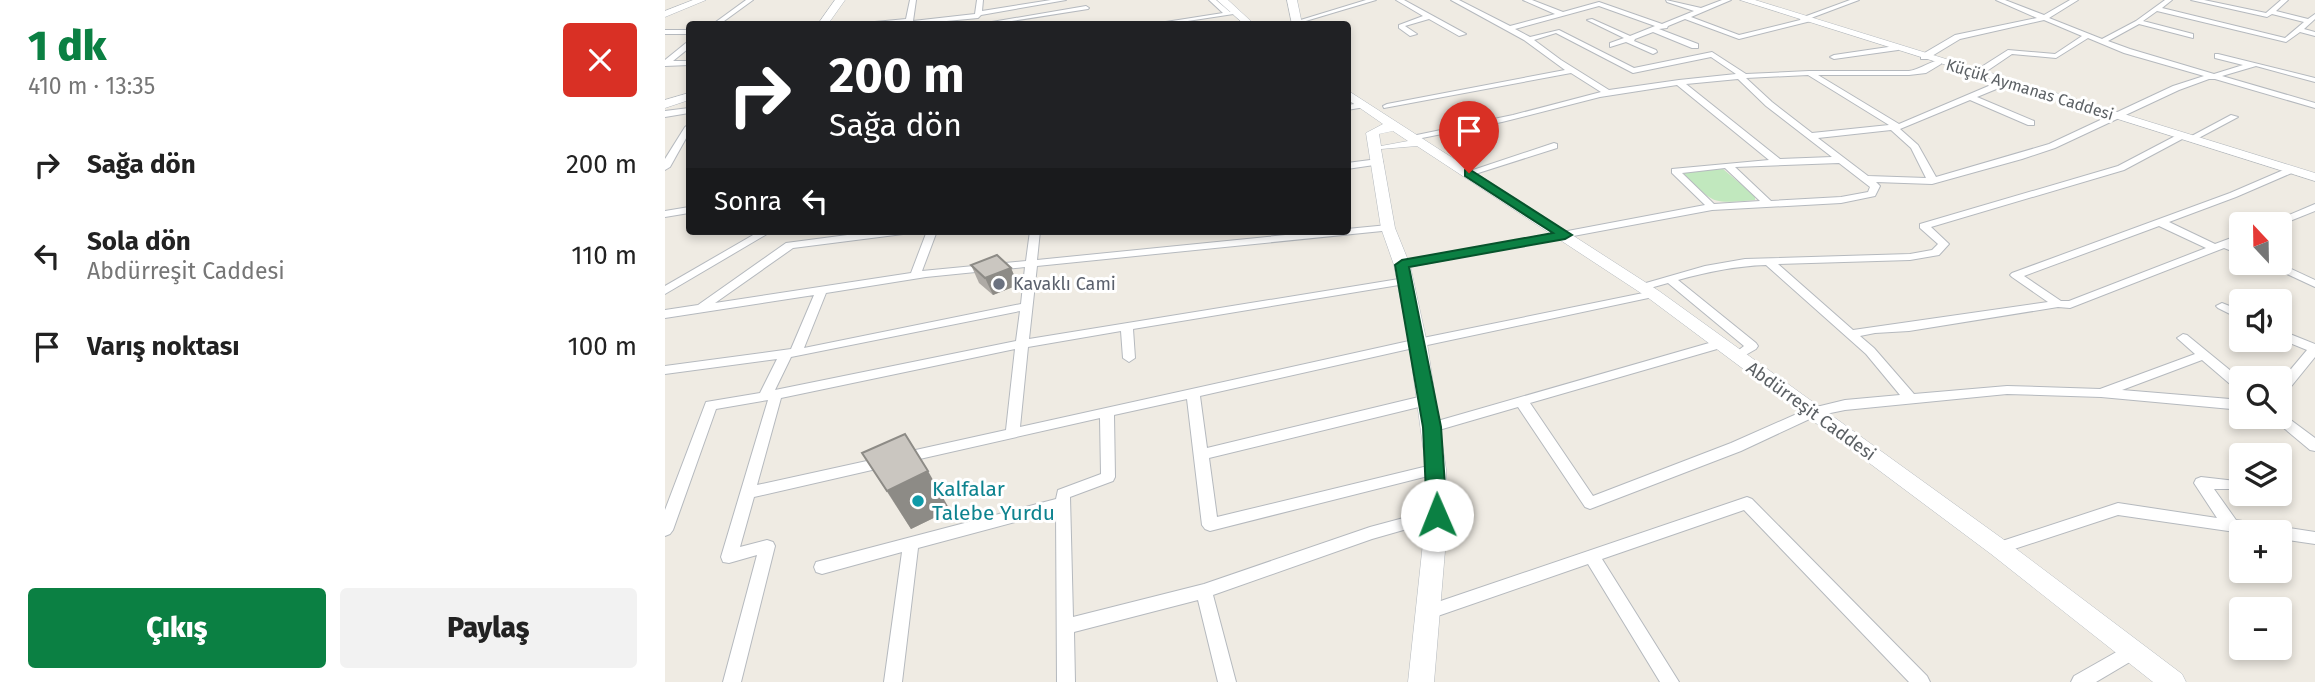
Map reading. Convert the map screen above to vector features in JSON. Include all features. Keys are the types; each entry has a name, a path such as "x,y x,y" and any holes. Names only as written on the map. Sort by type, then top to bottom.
{"street":[{"path":"665,14 701,0"},
{"path":"720,21 750,0"},
{"path":"825,21 840,0"},
{"path":"909,21 913,0"},
{"path":"978,14 980,0"},
{"path":"924,21 978,14 1025,3 1063,0"},
{"path":"1212,0 1244,21"},
{"path":"1222,0 1233,14"},
{"path":"1292,0 1295,21"},
{"path":"1305,21 1373,0"},
{"path":"1399,0 1462,34"},
{"path":"1454,0 1511,28 1608,93"},
{"path":"1526,0 1563,14"},
{"path":"1580,0 1592,6"},
{"path":"1613,45 1665,27 1728,0"},
{"name":"Küçük Aymanas Caddesi","path":"1745,0 2315,177"},
{"path":"1687,18 1739,37 1806,20 1856,0"},
{"path":"2002,0 2103,41 2210,77 2315,106"},
{"path":"1924,57 1958,37 2044,18 2075,0"},
{"path":"2103,41 2138,22 2169,0"},
{"path":"2200,1 2267,15 2285,0"},
{"path":"1669,1 1702,11"},
{"path":"1511,28 1599,4 1665,27"},
{"path":"1032,20 1086,8"},
{"path":"2156,9 2286,40 2312,18"},
{"path":"2270,12 2312,18"},
{"path":"1179,21 1233,14"},
{"path":"1413,34 1401,27 1402,24 1430,16"},
{"path":"1590,20 1653,52"},
{"path":"2138,22 2190,36"},
{"path":"1655,30 1695,46"},
{"path":"2299,30 2315,34"},
{"path":"665,530 711,405 1403,273 1565,235 1712,207 1841,200 1872,194 1875,186 1712,54 1633,71 1557,31 1529,39"},
{"path":"665,32 686,32"},
{"path":"1978,73 2011,52 2056,56 2088,35"},
{"path":"665,64 686,48"},
{"path":"1834,57 1895,48"},
{"path":"2218,56 2311,79 2315,71"},
{"path":"1351,164 1391,141 1413,141 1608,93 1742,76 1909,73 1923,71 1938,62"},
{"path":"665,64 686,63"},
{"path":"1865,179 1933,180 2052,146 2176,88 2251,65"},
{"path":"1387,106 1572,71"},
{"path":"1808,73 1895,127 1919,153 1923,170 1933,180"},
{"path":"1810,136 1895,127 2008,81"},
{"path":"1679,82 1778,162"},
{"name":"Abdürreşit Caddesi","path":"1351,96 1362,105 1391,141 1388,228 1403,273 1432,427 1437,515 1421,682"},
{"path":"665,104 686,97"},
{"path":"1970,97 2031,122"},
{"path":"1351,107 1362,105"},
{"name":"Abdürreşit Caddesi","path":"1362,105 1373,127 1391,141 1413,141 1438,154 1648,291 1999,548 2173,682"},
{"path":"665,114 686,111"},
{"path":"748,493 1648,291 1670,279 1705,269 1745,262 1910,257 1935,253 1944,244 1924,226 2121,168 2234,117"},
{"path":"1373,127 1391,141"},
{"path":"665,167 686,132"},
{"path":"665,146 686,143"},
{"path":"1469,173 1554,146"},
{"path":"1712,207 1675,171 1727,165 1840,160"},
{"path":"1727,165 1769,204"},
{"path":"2057,304 2016,275 2291,170"},
{"path":"2293,216 2315,207"},
{"path":"665,214 686,210"},
{"path":"2160,222 2229,248"},
{"path":"1351,232 1388,228"},
{"path":"665,291 760,235"},
{"path":"700,309 790,245 871,235"},
{"path":"915,276 930,235"},
{"path":"1012,434 1035,235"},
{"path":"665,314 915,276 1320,235"},
{"path":"1851,334 2057,304 2070,305 2229,242"},
{"path":"1769,262 1870,351 1909,397"},
{"path":"2293,274 2315,284"},
{"path":"1670,279 1752,346 1737,356"},
{"path":"732,682 767,546 729,557 748,493 771,395 822,289"},
{"path":"666,372 791,353 1027,306"},
{"path":"2223,306 2229,309"},
{"path":"1127,327 1129,358"},
{"path":"2183,338 2229,376"},
{"path":"2292,339 2315,349 2292,377"},
{"path":"1432,427 1720,344"},
{"path":"2101,393 2204,355"},
{"path":"1521,401 1590,503 1736,447 1813,412 1845,405 2007,390 2101,393 2229,404"},
{"path":"1192,393 1210,525 1436,469"},
{"path":"1201,455 1427,400"},
{"path":"1066,682 1063,494 1108,477 1107,413"},
{"path":"2292,427 2315,446"},
{"path":"2229,485 2201,483 2229,522"},
{"path":"822,567 1063,503"},
{"path":"1429,612 1747,503 1921,682"},
{"path":"1999,548 2117,509 2229,525"},
{"path":"1065,628 1204,591 1370,533 1437,515"},
{"path":"2292,535 2315,538"},
{"path":"893,682 911,543"},
{"path":"1591,557 1670,682"},
{"path":"1204,591 1227,682"},
{"path":"2080,682 2134,650"}],"green space":[{"path":"1723,169 1755,196 1755,200 1714,200 1682,172"}],"building":[{"path":"997,255 1011,268 985,278 971,265"},
{"path":"905,434 928,471 887,491 862,453"}],"place":[{"name":"Kavaklı Cami","path":"999,284"},
{"name":"Kalfalar Talebe Yurdu","path":"918,501"}],"route":[{"path":"1437,515 1432,427 1402,265 1565,235 1469,173"}]}
